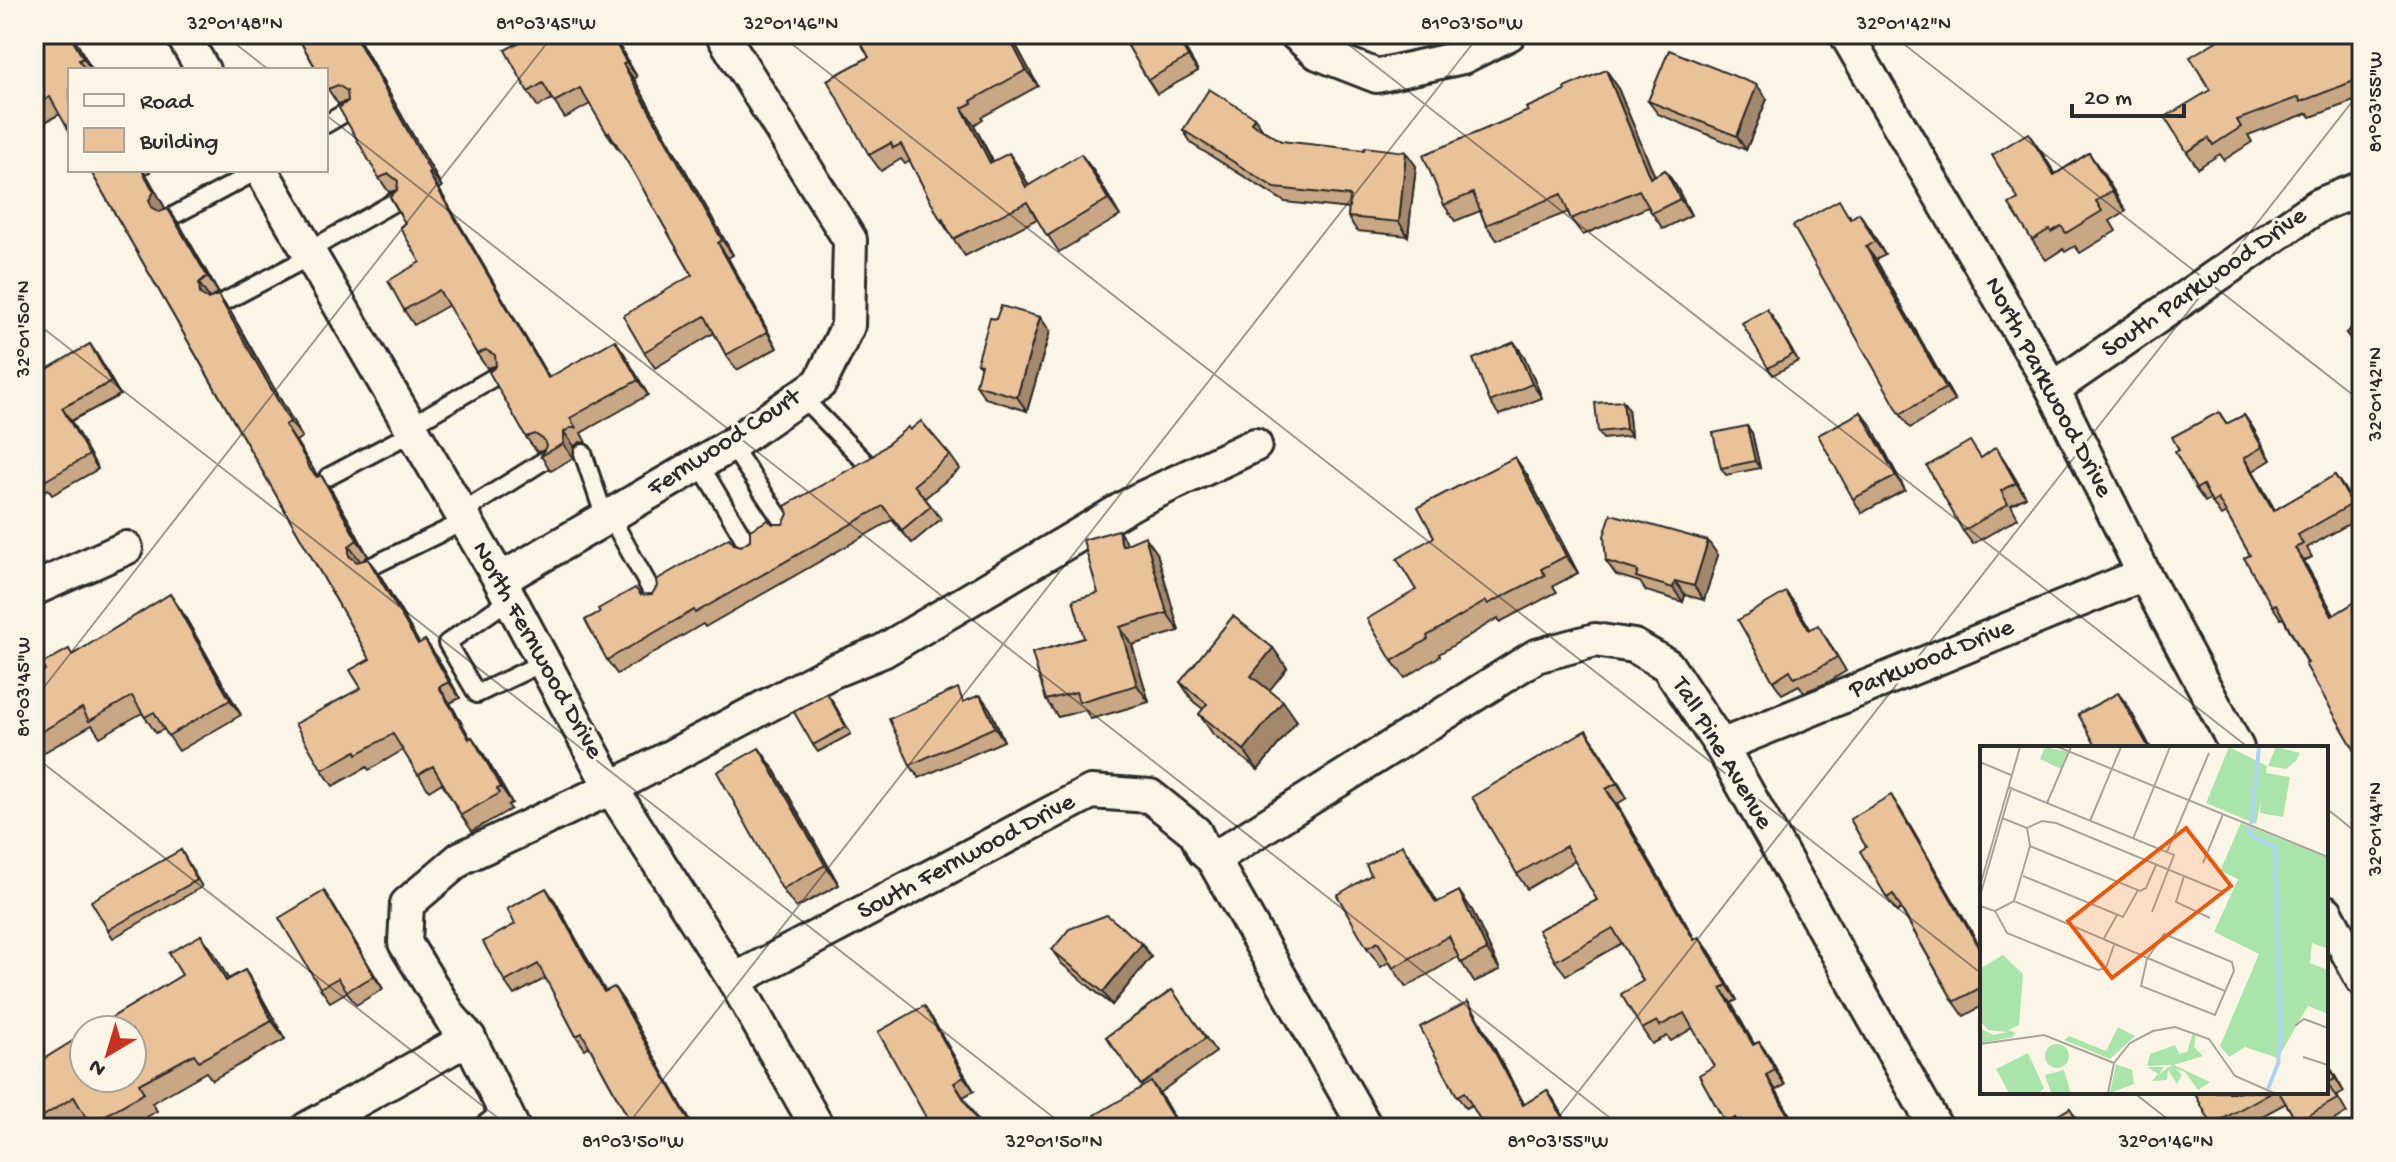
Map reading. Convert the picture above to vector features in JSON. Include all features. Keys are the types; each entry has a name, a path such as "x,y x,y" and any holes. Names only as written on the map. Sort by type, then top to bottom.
{"street":[{"path":"182,34 202,68"},
{"name":"Fernwood Court","path":"505,590 608,517 731,445 820,383 848,326 850,240 722,34"},
{"path":"1296,34 1318,53 1377,76 1463,57 1509,34"},
{"name":"North Parkwood Drive","path":"1846,34 2053,389 2144,574 2236,746"},
{"name":"North Fernwood Drive","path":"261,172 505,590 611,788 736,983 818,1128"},
{"name":"South Parkwood Drive","path":"2053,389 2319,205 2362,188"},
{"path":"499,1122 469,1038 451,1018 405,943 407,904 461,858 611,788 831,672 883,651 1136,501 1255,445"},
{"path":"34,589 126,548"},
{"name":"Parkwood Drive","path":"1721,746 2144,574"},
{"name":"Tall Pine Avenue","path":"1213,859 1536,656 1595,640 1634,646 1667,665 1721,746 1936,1128"},
{"name":"South Fernwood Drive","path":"736,983 748,973 1091,792 1150,796 1195,832 1204,851 1213,859 1366,1128"},
{"path":"2328,916 2362,979"},
{"path":"308,1128 469,1038"}],"lane":[{"path":"328,123 348,111"},
{"path":"171,217 256,172"},
{"path":"220,304 398,200"},
{"path":"328,477 496,376"},
{"path":"801,396 868,465"},
{"path":"731,445 787,528"},
{"path":"583,453 608,517 656,599"},
{"path":"370,567 463,517 545,460"},
{"path":"699,463 750,549"},
{"path":"505,590 447,643 477,694 544,662"}],"building":[{"path":"34,34 69,34 83,58 79,60 84,68 68,68 68,129 50,97 34,106"},
{"path":"296,34 354,34 429,174 548,378 615,340 638,380 570,418 576,428 564,432 563,444 541,456 546,446 544,440 535,434 526,437 489,372 496,366 495,355 486,350 477,354 439,290 404,310 388,281 420,262 400,227 405,223 390,197 397,190 398,181 389,174 379,178 339,108 348,101 347,91 338,85 328,89 328,68 316,68"},
{"path":"518,34 611,34 626,62 623,64 722,240 718,243 767,332 726,355 705,316 644,352 623,316 692,275 634,173 580,88 554,102 543,83 528,92 505,50 522,41"},
{"path":"856,34 1007,34 1026,70 962,108 990,163 1009,153 1026,187 1081,154 1108,199 1047,236 1027,202 953,239 901,144 893,148 891,143 869,155 827,80 869,57"},
{"path":"1121,34 1175,34 1188,57 1148,80"},
{"path":"2228,34 2362,34 2362,78 2300,102 2299,97 2237,120 2241,127 2213,145 2209,138 2187,152 2165,117 2210,90 2190,57"},
{"path":"1669,50 1757,85 1737,136 1648,101"},
{"path":"1606,70 1650,178 1665,170 1680,199 1652,213 1639,190 1571,219 1561,194 1486,225 1473,193 1444,205 1423,155 1528,111 1526,108 1565,91 1564,88"},
{"path":"1209,89 1254,117 1251,123 1281,141 1406,152 1399,222 1348,217 1350,196 1275,188 1183,130"},
{"path":"2028,133 2054,175 2089,153 2112,191 2096,201 2102,211 2066,233 2061,226 2032,240 2009,204 2018,199 1992,155"},
{"path":"91,172 143,172 154,192 149,200 151,207 159,212 168,209 207,276 199,283 200,294 208,299 218,295 290,422 285,425 308,467 317,477 321,475 357,540 349,546 349,556 357,562 368,559 418,644 425,640 449,682 439,687 501,787 497,789 500,793 461,815 433,766 418,775 393,734 322,770 295,724 361,688 350,670 370,659"},
{"path":"1839,200 1850,219 1859,213 1875,241 1866,247 1946,388 1900,414 1793,226"},
{"path":"1001,306 1040,317 1017,397 976,385 981,364 977,363 990,318 996,319"},
{"path":"1767,309 1793,354 1768,368 1742,323"},
{"path":"2362,317 2362,350 2346,333"},
{"path":"1514,342 1532,384 1490,402 1473,359"},
{"path":"90,344 111,382 62,408 89,455 43,482 39,475 34,478 34,377"},
{"path":"1623,401 1626,429 1598,432 1595,403"},
{"path":"1861,412 1896,476 1853,499 1818,435"},
{"path":"2219,412 2226,424 2244,415 2262,447 2244,458 2273,511 2335,475 2352,504 2298,535 2303,544 2295,548 2332,616 2362,598 2362,664 2358,666 2362,673 2362,763 2305,664 2308,663 2276,604 2272,606 2244,558 2250,555 2218,499 2212,503 2203,485 2196,489 2175,452 2179,450 2172,437"},
{"path":"921,421 950,455 914,485 931,506 902,530 883,506 607,660 585,620 600,612 598,609 635,588 641,595 652,594 657,586 656,580 729,538 741,546 750,540 750,530 768,520 773,524 783,524 788,514 785,506 873,456 908,427 910,430"},
{"path":"1747,426 1755,461 1721,468 1713,433"},
{"path":"1970,441 1981,458 1996,447 2016,483 2001,491 2008,504 1963,531 1927,466"},
{"path":"1515,457 1566,556 1541,569 1545,575 1488,604 1486,601 1392,661 1367,619 1416,590 1397,559 1434,537 1418,507"},
{"path":"1611,514 1708,541 1694,586 1675,581 1673,588 1636,577 1638,571 1606,561 1604,536"},
{"path":"1118,530 1122,546 1145,536 1167,613 1120,627 1137,685 1079,702 1076,692 1046,700 1032,653 1084,638 1073,600 1098,593 1083,540"},
{"path":"1786,592 1809,630 1818,625 1837,657 1794,678 1790,670 1773,681 1738,620"},
{"path":"170,594 230,700 168,736 154,712 145,717 132,696 89,721 82,708 34,736 34,677 45,670 42,664 69,649 72,655"},
{"path":"1233,616 1273,648 1251,676 1283,701 1244,750 1199,714 1207,704 1180,682"},
{"path":"958,688 963,702 980,695 995,727 910,765 889,719"},
{"path":"827,693 846,727 813,745 794,712"},
{"path":"2118,693 2148,746 2096,746 2078,714"},
{"path":"1586,730 1617,783 1606,789 1694,940 1699,937 1727,985 1721,988 1753,1045 1759,1042 1775,1070 1766,1075 1795,1128 1741,1128 1735,1118 1726,1124 1699,1075 1714,1066 1684,1013 1660,1026 1657,1021 1642,1029 1621,994 1643,981 1613,928 1555,961 1538,930 1597,900 1566,846 1517,874 1472,797"},
{"path":"759,748 825,865 782,889 717,772"},
{"path":"1891,795 1980,950 1980,988 1954,1002 1893,894 1887,898 1860,851 1866,847 1850,819"},
{"path":"1402,845 1436,903 1459,891 1487,950 1461,963 1449,936 1393,968 1378,942 1367,948 1337,895 1371,875 1366,865"},
{"path":"181,850 197,880 108,930 91,901"},
{"path":"546,888 604,992 614,987 693,1128 631,1128 582,1033 576,1036 538,964 505,982 483,942 515,924 507,909"},
{"path":"324,891 374,976 347,991 338,978 320,988 279,918"},
{"path":"1107,915 1142,944 1103,992 1052,950 1069,929"},
{"path":"201,935 226,981 245,970 272,1021 199,1061 194,1054 148,1079 148,1014 117,1014 182,975 169,953"},
{"path":"1172,990 1206,1038 1141,1085 1106,1037"},
{"path":"1468,1002 1523,1105 1547,1090 1568,1128 1485,1128 1464,1092 1457,1096 1420,1027"},
{"path":"924,1006 964,1077 954,1083 981,1128 932,1128 878,1032"},
{"path":"68,1044 68,1094 142,1094 90,1124 74,1097 34,1122 34,1065"},
{"path":"2328,1067 2335,1079 2328,1082"},
{"path":"1151,1082 1179,1128 1102,1128 1095,1115"},
{"path":"2328,1085 2337,1099 2297,1122 2280,1094 2328,1094"},
{"path":"2195,1094 2267,1094 2212,1125"},
{"path":"2070,1108 2082,1128 2037,1128"},
{"path":"1203,1122 1206,1128 1190,1128"}]}
